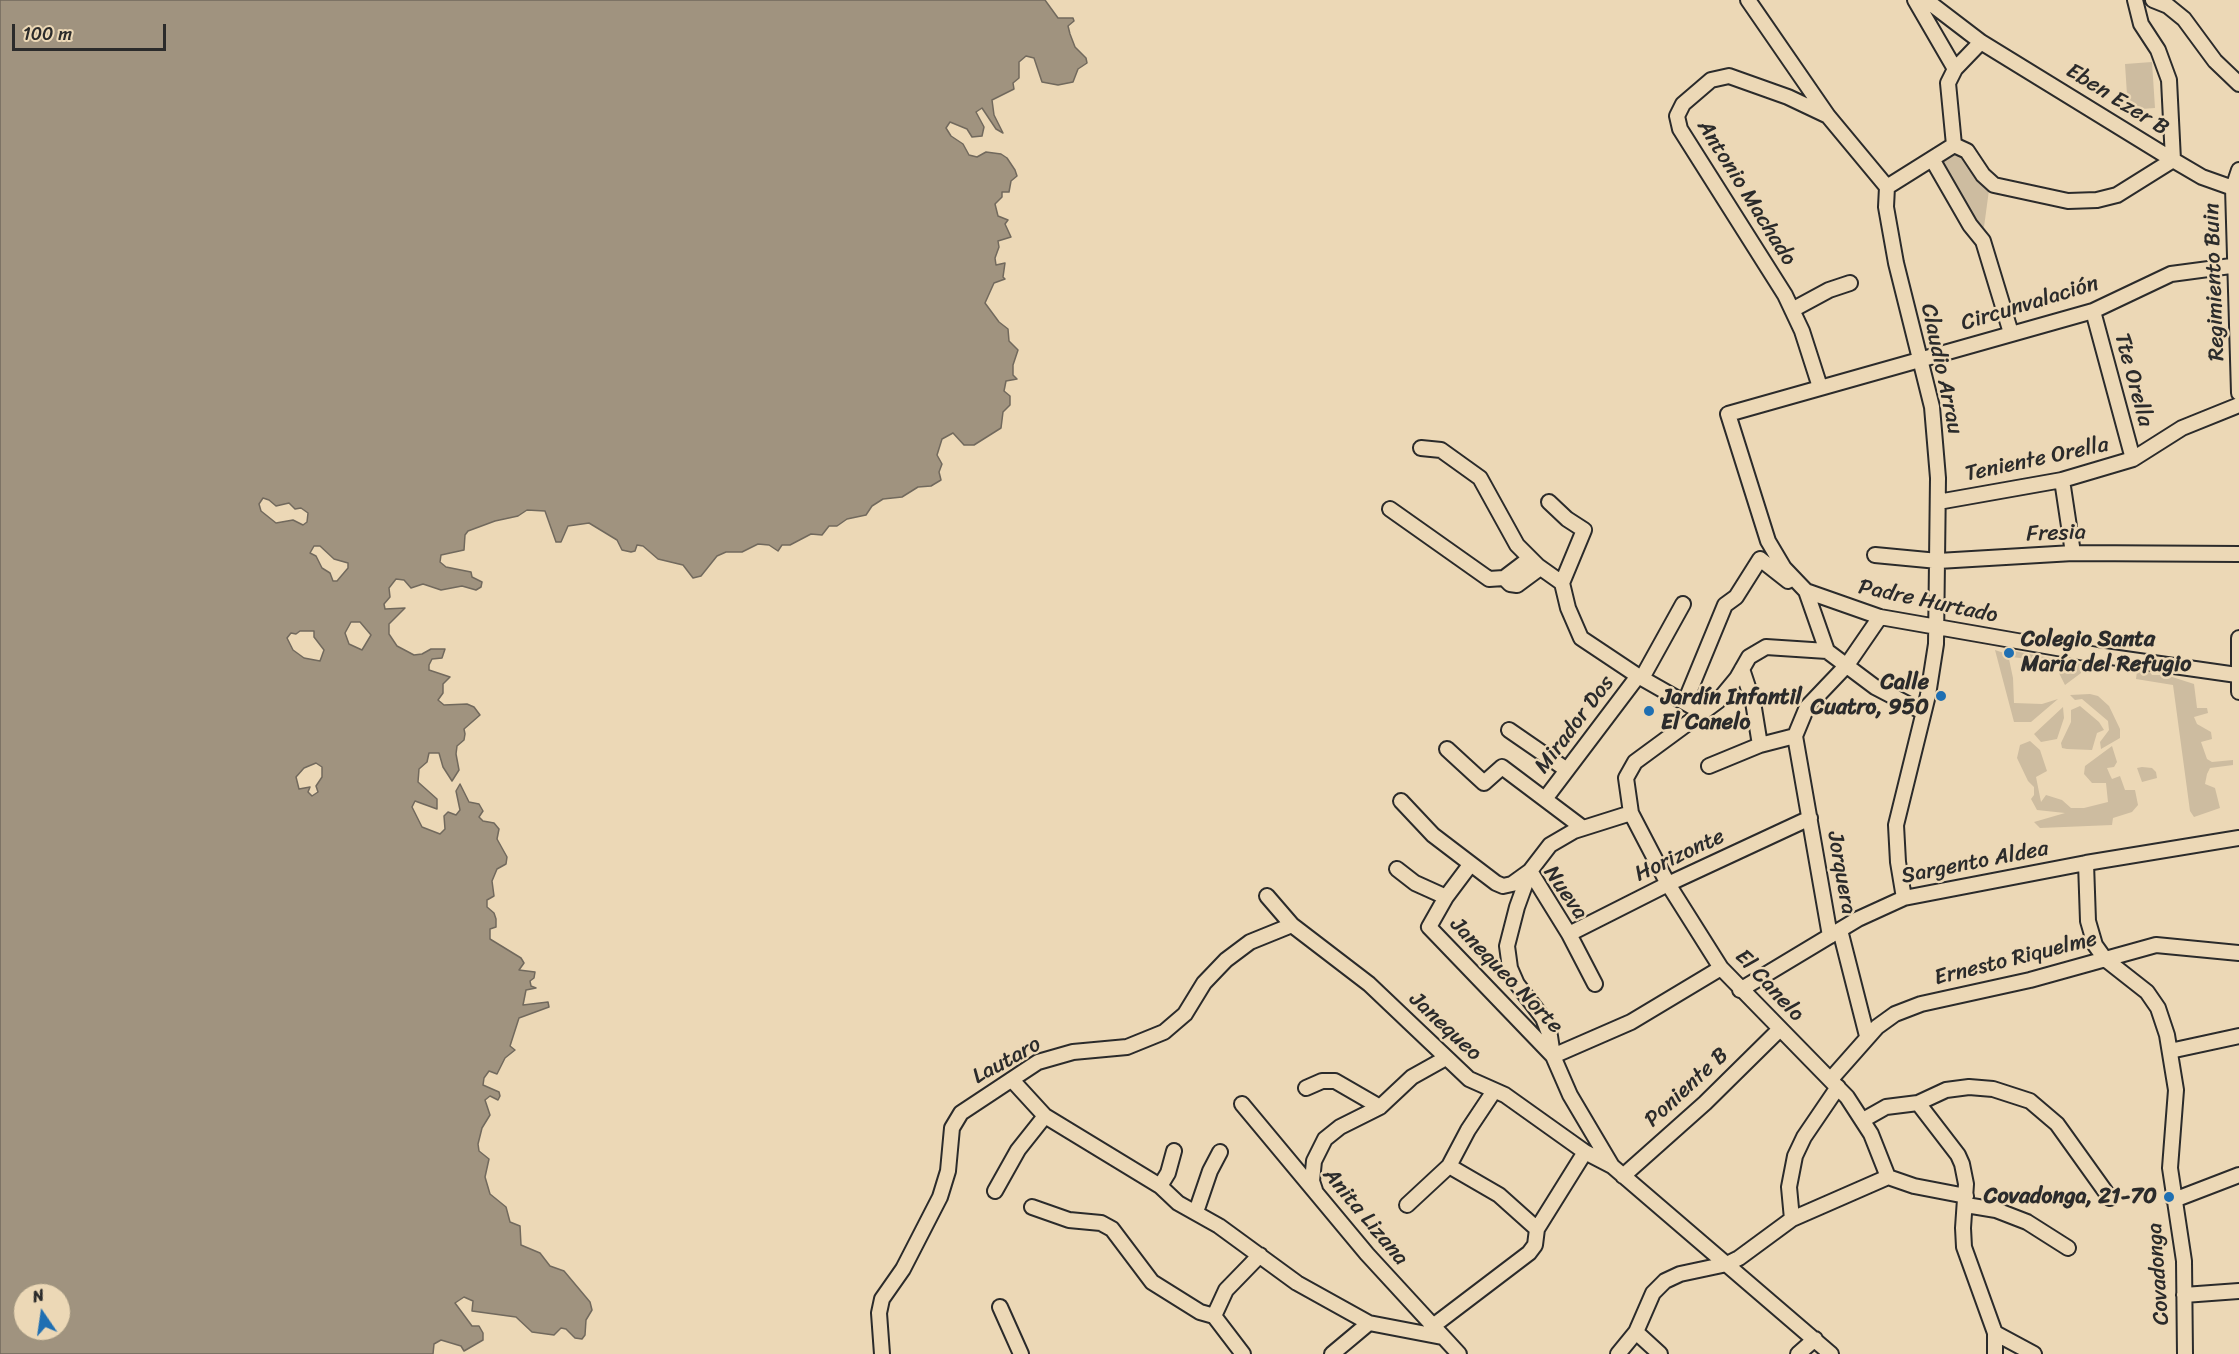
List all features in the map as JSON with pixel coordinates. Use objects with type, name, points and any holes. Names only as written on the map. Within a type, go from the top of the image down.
[{"type":"street","points":[[1748,0],[1828,116],[1887,188],[1954,145]]},
{"type":"street","points":[[1915,0],[1955,69]]},
{"type":"street","name":"Eben Ezer B","points":[[1926,0],[1981,42],[2202,177],[2233,188]]},
{"type":"street","points":[[1954,145],[1967,151],[1983,175],[1994,185],[2068,201],[2097,200],[2116,195],[2174,160],[2170,133],[2172,116],[2166,69],[2142,24],[2135,0]]},
{"type":"street","points":[[2153,0],[2168,6],[2184,19],[2215,61],[2239,84]]},
{"type":"street","points":[[1954,145],[1948,83],[1955,69],[1981,42]]},
{"type":"street","name":"Antonio Machado","points":[[1820,387],[1809,350],[1792,309],[1775,277],[1680,129],[1677,116],[1683,104],[1711,81],[1723,76],[1735,77],[1788,97],[1828,116]]},
{"type":"street","points":[[1932,159],[1970,225],[1983,241],[2011,333]]},
{"type":"street","name":"Regimiento Buin","points":[[2239,170],[2233,188],[2239,393]]},
{"type":"street","name":"Claudio Arrau","points":[[1887,188],[1886,207],[1896,263],[1921,358],[1935,432],[1938,502],[1934,661],[1896,825],[1898,862],[1904,897]]},
{"type":"street","name":"Circunvalación","points":[[1802,586],[1784,568],[1768,541],[1728,414],[2093,311],[2171,274],[2236,266]]},
{"type":"street","points":[[1792,309],[1850,283]]},
{"type":"street","name":"Tte Orella","points":[[2093,311],[2133,459]]},
{"type":"street","name":"Teniente Orella","points":[[1938,502],[2062,480],[2133,459],[2182,428],[2239,405]]},
{"type":"street","points":[[1421,448],[1441,450],[1480,478],[1512,538],[1535,563],[1562,583]]},
{"type":"street","points":[[2062,480],[2073,553]]},
{"type":"street","points":[[1550,502],[1584,530],[1562,583],[1568,608],[1581,638],[1640,677],[1703,713]]},
{"type":"street","points":[[1390,509],[1489,579],[1504,578],[1510,584],[1517,585],[1535,563]]},
{"type":"street","name":"Fresia","points":[[1875,555],[1938,561],[2073,553],[2239,554]]},
{"type":"street","name":"Padre Hurtado","points":[[1685,702],[1725,605],[1736,597],[1760,559],[1790,582],[1880,617],[2237,675]]},
{"type":"street","points":[[1802,586],[1827,651],[1890,697],[1923,712]]},
{"type":"street","name":"Mirador Dos","points":[[1545,799],[1640,677],[1683,604]]},
{"type":"street","points":[[1709,766],[1760,745],[1796,736],[1807,707],[1847,665],[1880,617]]},
{"type":"street","points":[[2239,638],[2237,675],[2239,692]]},
{"type":"street","name":"El Canelo","points":[[1827,651],[1766,647],[1754,652],[1725,694],[1703,713],[1631,765],[1626,778],[1632,813],[1668,884],[1721,968],[1779,1030],[1834,1083],[1863,1120],[1878,1148],[1888,1177]]},
{"type":"street","points":[[1742,669],[1753,702],[1760,745]]},
{"type":"street","points":[[1509,730],[1567,770]]},
{"type":"street","name":"Jorquera","points":[[1796,736],[1810,818],[1835,933],[1867,1036]]},
{"type":"street","points":[[1447,749],[1484,783],[1502,767],[1583,828]]},
{"type":"street","name":"Nueva","points":[[1401,801],[1433,835],[1470,865],[1503,886],[1512,884],[1530,871],[1569,934],[1595,984]]},
{"type":"street","points":[[1632,813],[1565,834],[1550,845],[1530,871],[1508,939],[1508,959],[1517,984],[1546,1026],[1553,1056],[1631,1022],[1721,968]]},
{"type":"street","name":"Horizonte","points":[[1569,934],[1668,884],[1810,818]]},
{"type":"street","name":"Sargento Aldea","points":[[1740,990],[1876,909],[1904,897],[2085,862],[2239,838]]},
{"type":"street","name":"Covadonga","points":[[2085,862],[2088,921],[2095,945],[2105,959],[2152,1000],[2165,1026],[2176,1090],[2170,1168],[2182,1240],[2185,1354]]},
{"type":"street","name":"Janequeo Norte","points":[[1470,865],[1446,897],[1429,927],[1553,1056],[1570,1095],[1612,1166],[1623,1176]]},
{"type":"street","name":"Janequeo Norte","points":[[1397,869],[1416,883],[1446,897]]},
{"type":"street","name":"Janequeo","points":[[1267,896],[1292,925],[1362,977],[1469,1079],[1505,1095],[1585,1152],[1612,1166]]},
{"type":"street","name":"Lautaro","points":[[882,1354],[879,1313],[882,1299],[903,1269],[940,1197],[948,1171],[953,1123],[960,1113],[1047,1060],[1073,1052],[1127,1047],[1164,1032],[1185,1014],[1204,983],[1226,960],[1250,942],[1292,925]]},
{"type":"street","name":"Ernesto Riquelme","points":[[1792,1219],[1789,1187],[1795,1156],[1804,1137],[1834,1083],[1867,1036],[1895,1014],[1921,1004],[2030,980],[2145,947],[2166,945],[2239,953]]},
{"type":"street","name":"Poniente B","points":[[1623,1176],[1705,1103],[1779,1030]]},
{"type":"street","points":[[2170,1051],[2239,1036]]},
{"type":"street","points":[[1314,1190],[1313,1172],[1320,1145],[1340,1127],[1380,1107],[1412,1077],[1446,1058]]},
{"type":"street","points":[[1012,1080],[1046,1116],[1160,1186],[1178,1203],[1196,1212],[1260,1255],[1297,1283],[1369,1323],[1442,1337]]},
{"type":"street","points":[[1306,1088],[1322,1081],[1335,1081],[1380,1107]]},
{"type":"street","points":[[1863,1120],[1886,1107],[1918,1103],[1946,1090],[1968,1087],[1992,1089],[2030,1101],[2057,1124],[2110,1198]]},
{"type":"street","points":[[1407,1205],[1449,1166],[1468,1130],[1494,1091]]},
{"type":"street","points":[[1918,1103],[1958,1155],[1965,1174],[1966,1200],[1962,1228],[1964,1247],[1995,1333],[1995,1354]]},
{"type":"street","name":"Anita Lizana","points":[[1242,1104],[1314,1190],[1459,1354]]},
{"type":"street","points":[[995,1191],[1018,1150],[1046,1116]]},
{"type":"street","points":[[1160,1186],[1168,1173],[1173,1151]]},
{"type":"street","points":[[1196,1212],[1210,1171],[1220,1152]]},
{"type":"street","points":[[1433,1326],[1528,1253],[1534,1245],[1537,1229],[1585,1152]]},
{"type":"street","points":[[1449,1166],[1499,1195],[1537,1229]]},
{"type":"street","points":[[2174,1200],[2239,1175]]},
{"type":"street","points":[[1623,1176],[1831,1354]]},
{"type":"street","points":[[1618,1354],[1636,1332],[1648,1300],[1665,1281],[1680,1274],[1727,1264],[1739,1258],[1792,1219],[1888,1177],[1966,1200],[2027,1222],[2068,1248]]},
{"type":"street","points":[[1032,1207],[1069,1220],[1106,1225],[1117,1234],[1152,1282],[1200,1312],[1214,1316],[1242,1354]]},
{"type":"street","points":[[1214,1316],[1226,1290],[1260,1255]]},
{"type":"street","points":[[2184,1295],[2239,1291]]},
{"type":"street","points":[[1000,1307],[1021,1354]]},
{"type":"street","points":[[1332,1354],[1369,1323]]},
{"type":"street","points":[[1636,1332],[1660,1354]]},
{"type":"street","points":[[1995,1333],[2034,1354]]},
{"type":"street","points":[[1798,1354],[1815,1339]]},
{"type":"shaded area","points":[[0,0],[1045,0],[1058,18],[1073,18],[1074,21],[1068,26],[1070,34],[1075,47],[1086,58],[1087,63],[1078,69],[1073,82],[1058,85],[1042,82],[1034,58],[1026,56],[1019,62],[1019,78],[1013,83],[1014,89],[992,100],[994,115],[1003,133],[996,129],[982,108],[976,112],[984,127],[982,136],[972,137],[967,129],[950,122],[946,128],[951,136],[963,144],[969,155],[977,157],[986,152],[1001,154],[1007,158],[1017,176],[1011,181],[1009,192],[1002,192],[1002,197],[995,204],[998,216],[1008,220],[1005,224],[1011,237],[998,241],[996,265],[1005,263],[1003,277],[1005,279],[994,283],[985,303],[999,322],[1008,329],[1009,341],[1018,350],[1013,365],[1013,375],[1017,379],[1006,381],[1004,391],[1010,396],[1010,405],[1003,412],[1001,428],[974,445],[964,445],[953,433],[942,439],[937,455],[942,464],[939,472],[941,480],[931,486],[918,487],[902,497],[883,499],[872,506],[866,515],[847,519],[837,526],[829,526],[822,535],[811,534],[790,545],[782,545],[778,551],[769,545],[758,544],[742,552],[726,552],[717,556],[701,576],[693,578],[683,565],[658,559],[643,546],[637,545],[635,551],[631,552],[622,550],[617,540],[589,523],[568,526],[561,542],[556,542],[545,511],[527,510],[518,516],[495,521],[468,531],[465,535],[464,550],[441,555],[440,562],[446,567],[471,572],[472,577],[482,582],[481,587],[476,590],[462,586],[441,590],[423,584],[411,588],[404,580],[396,579],[389,588],[390,597],[384,604],[385,609],[405,608],[389,624],[389,634],[397,646],[414,655],[431,649],[445,649],[442,658],[432,659],[429,665],[429,670],[450,677],[443,684],[443,693],[438,700],[444,705],[467,704],[474,707],[480,715],[464,729],[464,740],[457,746],[456,754],[459,770],[452,781],[443,767],[439,753],[429,753],[427,762],[419,769],[418,782],[437,799],[437,809],[415,801],[412,807],[422,827],[440,834],[445,829],[444,816],[448,812],[456,815],[460,810],[456,791],[460,784],[469,802],[479,804],[483,811],[479,817],[483,821],[494,823],[499,829],[497,839],[507,857],[506,864],[497,869],[492,881],[494,896],[487,900],[487,907],[494,913],[496,919],[496,927],[490,929],[490,939],[521,958],[524,963],[519,970],[535,972],[534,978],[530,981],[531,986],[536,988],[526,990],[523,1005],[548,1002],[549,1007],[519,1018],[510,1046],[515,1050],[505,1058],[497,1074],[489,1071],[484,1078],[483,1085],[499,1092],[500,1096],[498,1100],[490,1096],[485,1100],[490,1115],[482,1128],[478,1144],[479,1151],[489,1159],[485,1177],[490,1194],[506,1207],[510,1222],[520,1226],[521,1245],[540,1253],[550,1266],[564,1271],[590,1302],[592,1310],[586,1320],[585,1335],[582,1339],[575,1338],[566,1329],[561,1328],[554,1335],[532,1332],[516,1317],[472,1311],[473,1301],[464,1297],[455,1303],[472,1326],[479,1326],[483,1333],[483,1340],[464,1351],[461,1346],[441,1340],[434,1344],[433,1354],[0,1354]],"holes":[[[263,498],[276,506],[289,503],[295,509],[301,508],[308,513],[307,522],[303,525],[293,520],[276,523],[261,511],[259,504]],[[314,546],[320,546],[334,559],[348,563],[348,568],[337,581],[333,581],[330,573],[322,568],[316,556],[310,553]],[[351,622],[360,622],[371,635],[362,650],[349,644],[345,633]],[[300,631],[314,631],[314,637],[324,650],[320,661],[304,658],[293,650],[287,638],[291,633],[296,634]],[[316,763],[322,767],[322,777],[316,786],[318,792],[312,796],[308,792],[310,787],[299,789],[296,777],[304,768]]]},
{"type":"shaded area","points":[[2152,62],[2155,108],[2128,110],[2125,64]]},
{"type":"shaded area","points":[[1957,151],[1963,153],[1981,183],[1989,190],[1984,227],[1978,229],[1937,164]]},
{"type":"shaded area","points":[[1995,650],[2004,653],[2009,659],[2013,678],[2014,703],[2042,704],[2058,699],[2031,722],[2014,722]]},
{"type":"shaded area","points":[[2014,651],[2055,659],[2044,667],[2027,659],[2012,657]]},
{"type":"shaded area","points":[[2072,659],[2080,664],[2081,673],[2065,685],[2059,673],[2067,672]]},
{"type":"shaded area","points":[[2147,668],[2152,675],[2166,675],[2194,684],[2197,708],[2207,708],[2208,713],[2194,717],[2197,724],[2211,732],[2212,739],[2201,742],[2207,759],[2212,762],[2233,760],[2233,765],[2210,768],[2207,774],[2205,784],[2215,788],[2220,808],[2194,817],[2190,811],[2173,685],[2136,679],[2137,671]]},
{"type":"shaded area","points":[[2070,695],[2098,696],[2109,706],[2120,729],[2120,738],[2101,749],[2100,742],[2109,730],[2108,721],[2082,699],[2075,700]]},
{"type":"shaded area","points":[[2080,706],[2099,722],[2104,730],[2097,733],[2092,750],[2062,748],[2061,743],[2071,722],[2071,710]]},
{"type":"shaded area","points":[[2063,707],[2064,718],[2057,739],[2041,742],[2034,734]]},
{"type":"shaded area","points":[[2030,741],[2040,750],[2047,771],[2036,777],[2041,802],[2046,795],[2062,800],[2071,808],[2084,808],[2108,802],[2106,783],[2092,783],[2084,774],[2085,766],[2112,746],[2117,762],[2114,767],[2107,768],[2110,775],[2112,779],[2120,776],[2125,790],[2135,790],[2138,805],[2132,812],[2113,818],[2112,825],[2040,828],[2034,822],[2065,813],[2037,810],[2031,799],[2034,795],[2034,787],[2028,781],[2017,758],[2020,745]]},
{"type":"shaded area","points":[[2137,768],[2152,768],[2157,778],[2142,782]]},
{"type":"place","name":"Colegio Santa María del Refugio","points":[[2009,653]]},
{"type":"place","name":"Calle Cuatro, 950","points":[[1941,696]]},
{"type":"place","name":"Jardín Infantil El Canelo","points":[[1649,711]]},
{"type":"place","name":"Covadonga, 21-70","points":[[2169,1197]]}]
